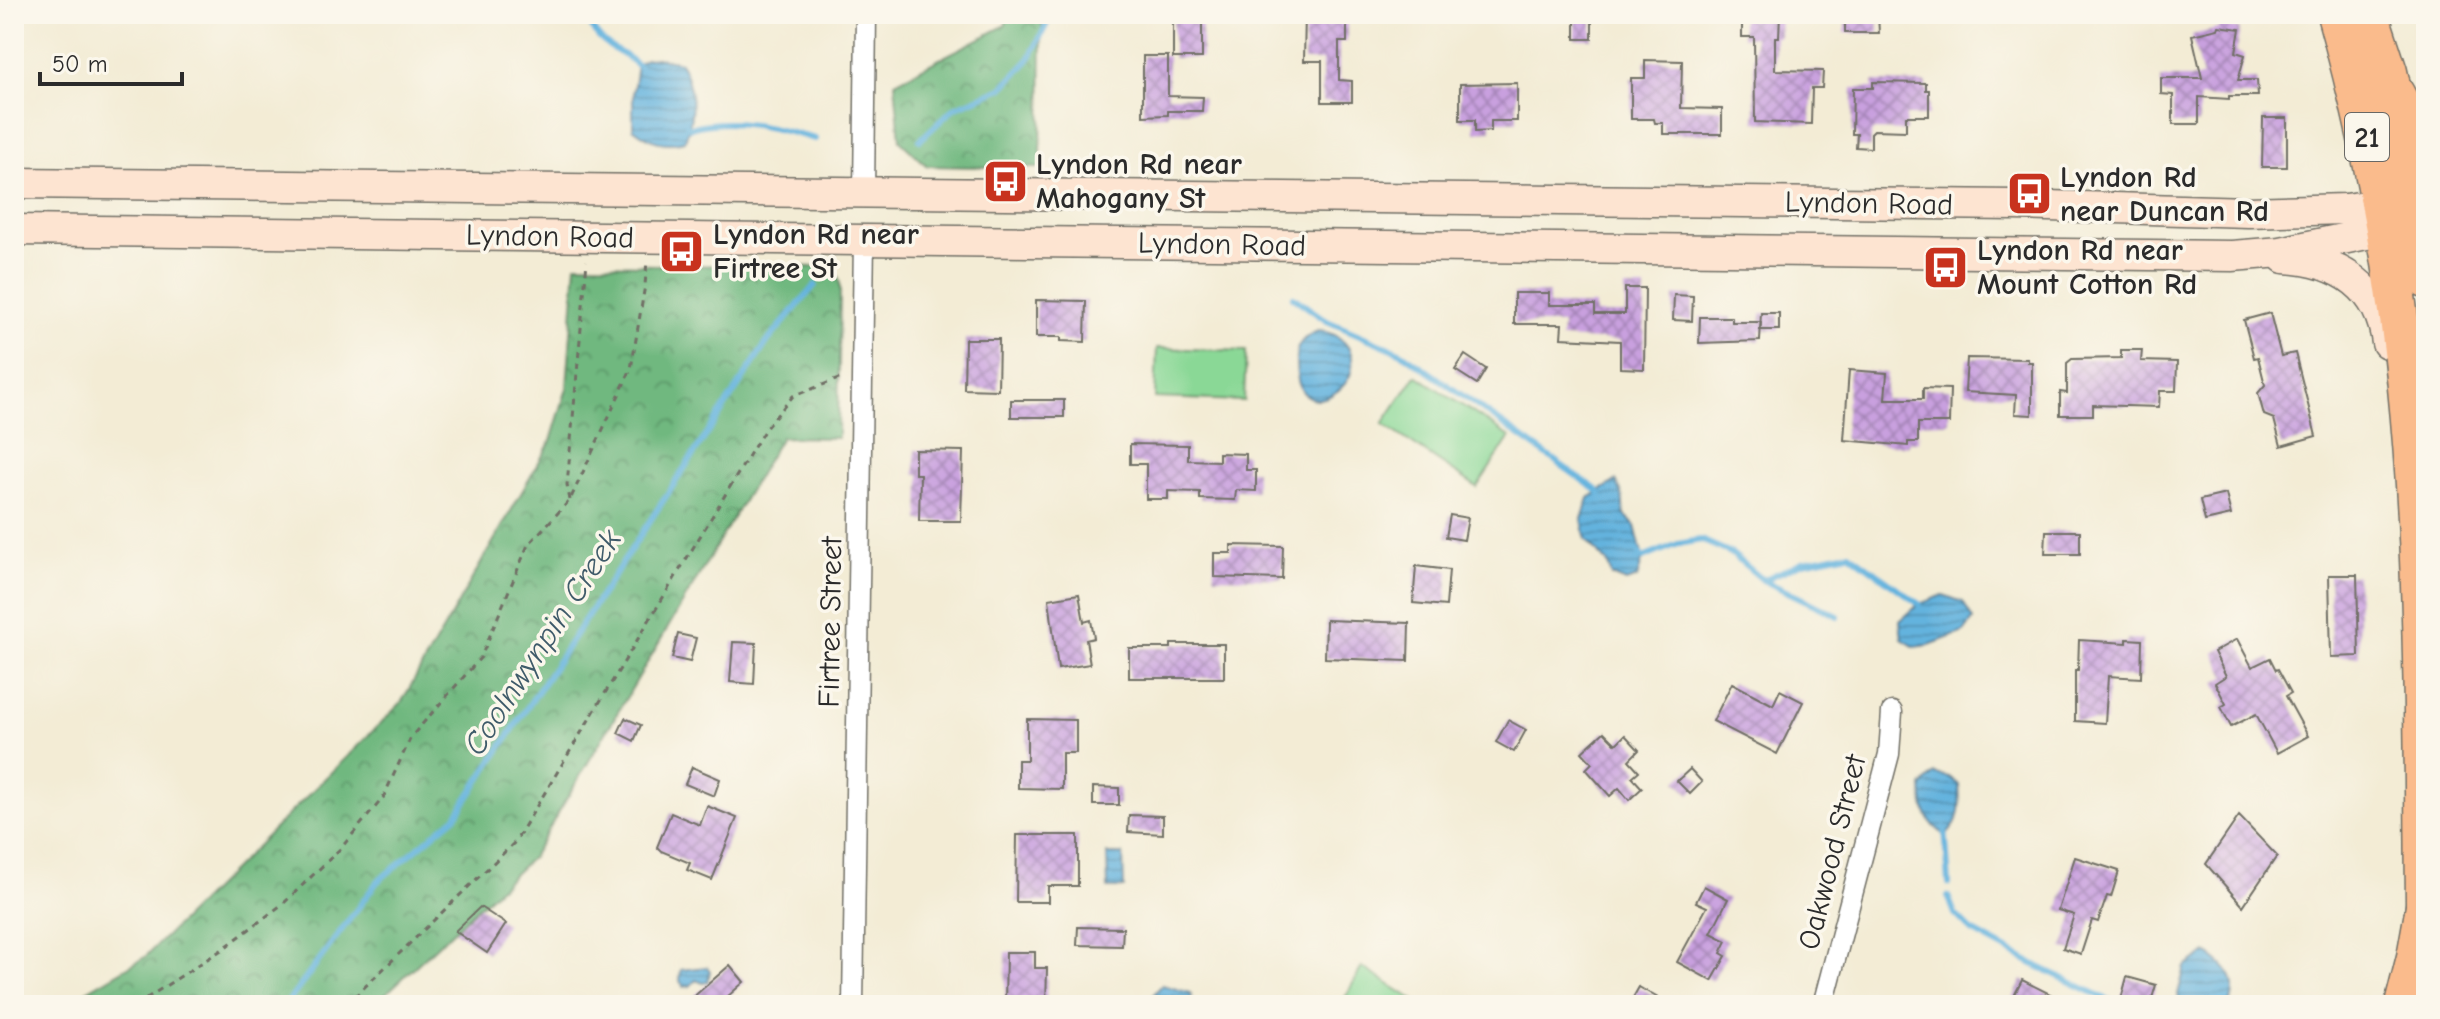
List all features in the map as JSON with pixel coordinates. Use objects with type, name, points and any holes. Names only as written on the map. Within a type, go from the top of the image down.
[{"type":"highway","name":"21","points":[[2336,14],[2368,141],[2408,210],[2403,360],[2411,437],[2418,575],[2426,903],[2421,960],[2404,1005]]},
{"type":"highway","name":"21","points":[[2369,14],[2388,72],[2408,210],[2426,279]]},
{"type":"main road","points":[[2388,72],[2409,114],[2426,137]]},
{"type":"main road","name":"Lyndon Road","points":[[14,183],[2015,205],[2248,212],[2408,210]]},
{"type":"main road","points":[[864,194],[864,240]]},
{"type":"main road","points":[[2015,205],[2015,253]]},
{"type":"main road","name":"Lyndon Road","points":[[14,230],[2232,256],[2281,252],[2408,210]]},
{"type":"main road","points":[[2232,256],[2316,263],[2349,277],[2363,287],[2378,306],[2386,332],[2418,575]]},
{"type":"street","points":[[864,194],[866,14]]},
{"type":"street","name":"Firtree Street","points":[[853,1005],[864,240]]},
{"type":"street","name":"Oakwood Street","points":[[1823,1005],[1889,754],[1892,712]]},
{"type":"path","points":[[570,500],[567,485],[589,237]]},
{"type":"path","points":[[136,1005],[145,1003],[284,903],[341,848],[383,798],[411,737],[481,657],[528,545],[570,500],[631,369],[645,285],[648,237]]},
{"type":"path","points":[[346,1005],[515,842],[765,429],[793,396],[824,382],[863,372]]},
{"type":"green space","points":[[1006,14],[1042,14],[1041,168],[927,166],[900,141],[895,82],[1006,25]]},
{"type":"green space","points":[[576,264],[823,267],[833,271],[840,284],[838,438],[781,437],[532,857],[374,1005],[63,1005],[145,957],[401,703],[551,441],[567,388]]},
{"type":"green space","points":[[1157,348],[1246,351],[1244,401],[1155,398]]},
{"type":"green space","points":[[1416,375],[1510,437],[1477,487],[1383,424]]},
{"type":"green space","points":[[1362,967],[1422,1005],[1341,1005]]},
{"type":"water","points":[[658,58],[680,62],[688,82],[692,110],[685,141],[658,142],[633,128],[637,64]]},
{"type":"water","points":[[1318,331],[1340,338],[1349,349],[1352,364],[1348,378],[1338,391],[1316,399],[1303,392],[1296,360],[1300,343]]},
{"type":"water","points":[[1616,481],[1622,494],[1624,514],[1635,526],[1643,558],[1637,578],[1626,582],[1612,576],[1607,562],[1586,540],[1582,519],[1589,498]]},
{"type":"water","points":[[1943,595],[1963,602],[1973,620],[1964,632],[1915,647],[1902,639],[1900,621],[1919,604]]},
{"type":"water","points":[[1935,774],[1949,777],[1959,785],[1957,818],[1946,835],[1934,826],[1923,801],[1922,786]]},
{"type":"water","points":[[1107,854],[1123,854],[1124,888],[1108,888]]},
{"type":"water","points":[[2207,953],[2230,974],[2233,988],[2230,1005],[2180,1005],[2178,994],[2185,967]]},
{"type":"water","points":[[707,967],[710,971],[708,982],[696,980],[684,987],[680,981],[681,970]]},
{"type":"water","points":[[1162,985],[1191,993],[1192,1005],[1151,1005],[1154,994]]},
{"type":"building","points":[[1185,14],[1202,14],[1202,58],[1173,58],[1173,19],[1186,19]]},
{"type":"building","points":[[1305,14],[1347,14],[1347,42],[1339,42],[1339,80],[1352,81],[1352,102],[1322,102],[1322,61],[1304,61]]},
{"type":"building","points":[[1575,14],[1592,14],[1592,39],[1575,39]]},
{"type":"building","points":[[1742,14],[1780,14],[1779,37],[1775,37],[1775,70],[1823,71],[1822,88],[1812,88],[1811,124],[1755,122],[1754,37],[1742,37]]},
{"type":"building","points":[[1845,14],[1878,14],[1879,33],[1845,33]]},
{"type":"building","points":[[2219,26],[2240,29],[2236,52],[2245,55],[2238,80],[2257,80],[2258,96],[2229,96],[2229,99],[2199,97],[2199,124],[2173,124],[2173,95],[2161,94],[2161,78],[2202,78],[2192,35],[2218,29]]},
{"type":"building","points":[[1143,56],[1168,56],[1168,96],[1203,97],[1202,111],[1168,111],[1168,115],[1143,116]]},
{"type":"building","points":[[1645,60],[1682,61],[1681,108],[1722,109],[1722,134],[1663,134],[1663,123],[1655,123],[1654,119],[1631,119],[1631,78],[1645,78]]},
{"type":"building","points":[[1873,82],[1926,83],[1929,116],[1906,116],[1906,131],[1874,130],[1871,133],[1871,148],[1856,147],[1857,134],[1852,134],[1853,88],[1873,88]]},
{"type":"building","points":[[1517,83],[1517,121],[1491,121],[1491,131],[1475,132],[1475,120],[1460,120],[1460,84]]},
{"type":"building","points":[[2263,118],[2287,118],[2287,167],[2262,167]]},
{"type":"building","points":[[1625,288],[1645,288],[1644,369],[1620,368],[1620,341],[1561,338],[1562,324],[1514,324],[1514,293],[1549,293],[1549,305],[1595,305],[1595,314],[1625,314]]},
{"type":"building","points":[[1674,295],[1693,296],[1692,321],[1673,320]]},
{"type":"building","points":[[1036,300],[1086,301],[1085,342],[1061,341],[1061,337],[1036,337]]},
{"type":"building","points":[[1761,313],[1779,313],[1779,330],[1760,330]]},
{"type":"building","points":[[2270,313],[2281,356],[2295,353],[2316,436],[2281,446],[2274,419],[2264,415],[2258,393],[2265,385],[2244,320]]},
{"type":"building","points":[[1700,317],[1732,317],[1732,322],[1761,322],[1760,341],[1699,343]]},
{"type":"building","points":[[965,339],[999,339],[998,390],[964,389]]},
{"type":"building","points":[[2121,350],[2142,350],[2141,361],[2177,362],[2176,391],[2160,391],[2159,407],[2093,405],[2093,415],[2060,415],[2060,392],[2067,393],[2067,363],[2072,359],[2121,358]]},
{"type":"building","points":[[1465,355],[1486,369],[1477,384],[1455,370]]},
{"type":"building","points":[[1967,358],[2028,359],[2032,362],[2032,415],[2015,414],[2016,395],[1965,392]]},
{"type":"building","points":[[1849,370],[1887,373],[1885,399],[1923,399],[1923,388],[1950,389],[1949,423],[1918,423],[1918,442],[1908,442],[1908,446],[1844,440]]},
{"type":"building","points":[[1011,400],[1064,400],[1064,417],[1011,417]]},
{"type":"building","points":[[1130,444],[1188,445],[1188,460],[1219,461],[1219,453],[1246,454],[1246,470],[1256,470],[1256,491],[1236,490],[1235,500],[1200,499],[1200,492],[1168,491],[1168,499],[1146,499],[1146,464],[1130,464]]},
{"type":"building","points":[[915,450],[963,451],[961,521],[919,521],[920,474],[915,474]]},
{"type":"building","points":[[2226,494],[2231,515],[2205,521],[2200,500]]},
{"type":"building","points":[[1450,515],[1468,518],[1464,540],[1446,537]]},
{"type":"building","points":[[2046,531],[2080,531],[2080,554],[2045,554]]},
{"type":"building","points":[[1231,545],[1283,546],[1282,579],[1214,577],[1214,553],[1231,553]]},
{"type":"building","points":[[1416,566],[1449,570],[1446,606],[1413,603]]},
{"type":"building","points":[[2329,575],[2357,575],[2359,656],[2331,657]]},
{"type":"building","points":[[1079,594],[1084,622],[1091,620],[1094,638],[1086,640],[1090,664],[1058,669],[1049,599]]},
{"type":"building","points":[[1326,620],[1409,623],[1408,661],[1325,658]]},
{"type":"building","points":[[678,634],[696,638],[690,662],[672,658]]},
{"type":"building","points":[[2127,639],[2142,640],[2141,678],[2108,676],[2105,723],[2075,721],[2075,670],[2078,670],[2079,640],[2127,643]]},
{"type":"building","points":[[2237,639],[2252,667],[2270,658],[2291,693],[2286,696],[2308,736],[2277,753],[2256,714],[2231,727],[2221,707],[2226,704],[2215,683],[2226,676],[2214,652]]},
{"type":"building","points":[[733,642],[756,643],[754,684],[730,682]]},
{"type":"building","points":[[1171,644],[1224,644],[1224,678],[1129,678],[1129,648],[1171,648]]},
{"type":"building","points":[[1732,683],[1773,705],[1780,690],[1803,702],[1777,754],[1713,721]]},
{"type":"building","points":[[625,718],[641,725],[634,741],[618,733]]},
{"type":"building","points":[[1027,719],[1076,720],[1076,753],[1062,753],[1062,789],[1018,788],[1018,760],[1027,760]]},
{"type":"building","points":[[1508,720],[1526,730],[1514,752],[1496,742]]},
{"type":"building","points":[[1604,732],[1616,744],[1625,735],[1639,750],[1629,760],[1639,771],[1632,777],[1642,788],[1629,800],[1619,788],[1610,796],[1586,769],[1592,763],[1582,752]]},
{"type":"building","points":[[692,767],[720,779],[714,796],[685,784]]},
{"type":"building","points":[[1690,769],[1702,782],[1690,794],[1677,781]]},
{"type":"building","points":[[1093,787],[1119,788],[1119,805],[1093,805]]},
{"type":"building","points":[[707,806],[737,818],[712,880],[687,870],[690,863],[657,847],[671,813],[700,825]]},
{"type":"building","points":[[1129,815],[1163,816],[1163,834],[1128,832]]},
{"type":"building","points":[[2239,816],[2277,856],[2243,906],[2206,864]]},
{"type":"building","points":[[1017,835],[1078,835],[1078,886],[1048,886],[1048,902],[1016,902]]},
{"type":"building","points":[[2075,857],[2119,871],[2111,897],[2107,896],[2098,922],[2092,920],[2081,954],[2063,948],[2074,915],[2058,910]]},
{"type":"building","points":[[1704,886],[1728,899],[1711,933],[1727,941],[1721,953],[1726,956],[1712,981],[1677,962],[1707,907],[1696,902]]},
{"type":"building","points":[[480,907],[506,924],[487,953],[455,931]]},
{"type":"building","points":[[1078,927],[1123,928],[1122,946],[1077,945]]},
{"type":"building","points":[[1006,952],[1035,952],[1035,968],[1047,968],[1046,1005],[1005,1005]]},
{"type":"building","points":[[730,965],[744,982],[718,1005],[684,1005]]},
{"type":"building","points":[[2127,977],[2156,985],[2150,1005],[2121,999]]},
{"type":"building","points":[[2022,980],[2072,1005],[2022,1005],[2012,1000]]},
{"type":"building","points":[[1639,987],[1670,1005],[1629,1005]]},
{"type":"waterway","points":[[588,14],[596,34],[642,70]]},
{"type":"waterway","name":"Coolnwynpin Creek","points":[[920,140],[954,108],[1002,88],[1028,61],[1052,14]]},
{"type":"waterway","points":[[687,125],[690,128],[737,123],[815,139]]},
{"type":"waterway","name":"Coolnwynpin Creek","points":[[286,1005],[377,882],[456,816],[768,341],[815,285]]},
{"type":"waterway","points":[[1293,297],[1327,321],[1402,353],[1598,491],[1600,496]]},
{"type":"waterway","points":[[1639,553],[1643,558],[1678,544],[1701,540],[1731,553],[1763,580],[1838,616]]},
{"type":"waterway","points":[[1763,580],[1803,562],[1849,553],[1919,604]]},
{"type":"waterway","points":[[1945,828],[1949,884]]},
{"type":"waterway","points":[[1948,896],[1955,914],[1972,931],[2119,1005]]},
{"type":"place","name":"Lyndon Rd near Mahogany St","points":[[1005,181]]},
{"type":"place","name":"Lyndon Rd near Duncan Rd","points":[[2029,194]]},
{"type":"place","name":"Lyndon Rd near Firtree St","points":[[682,251]]},
{"type":"place","name":"Lyndon Rd near Mount Cotton Rd","points":[[1946,267]]}]
